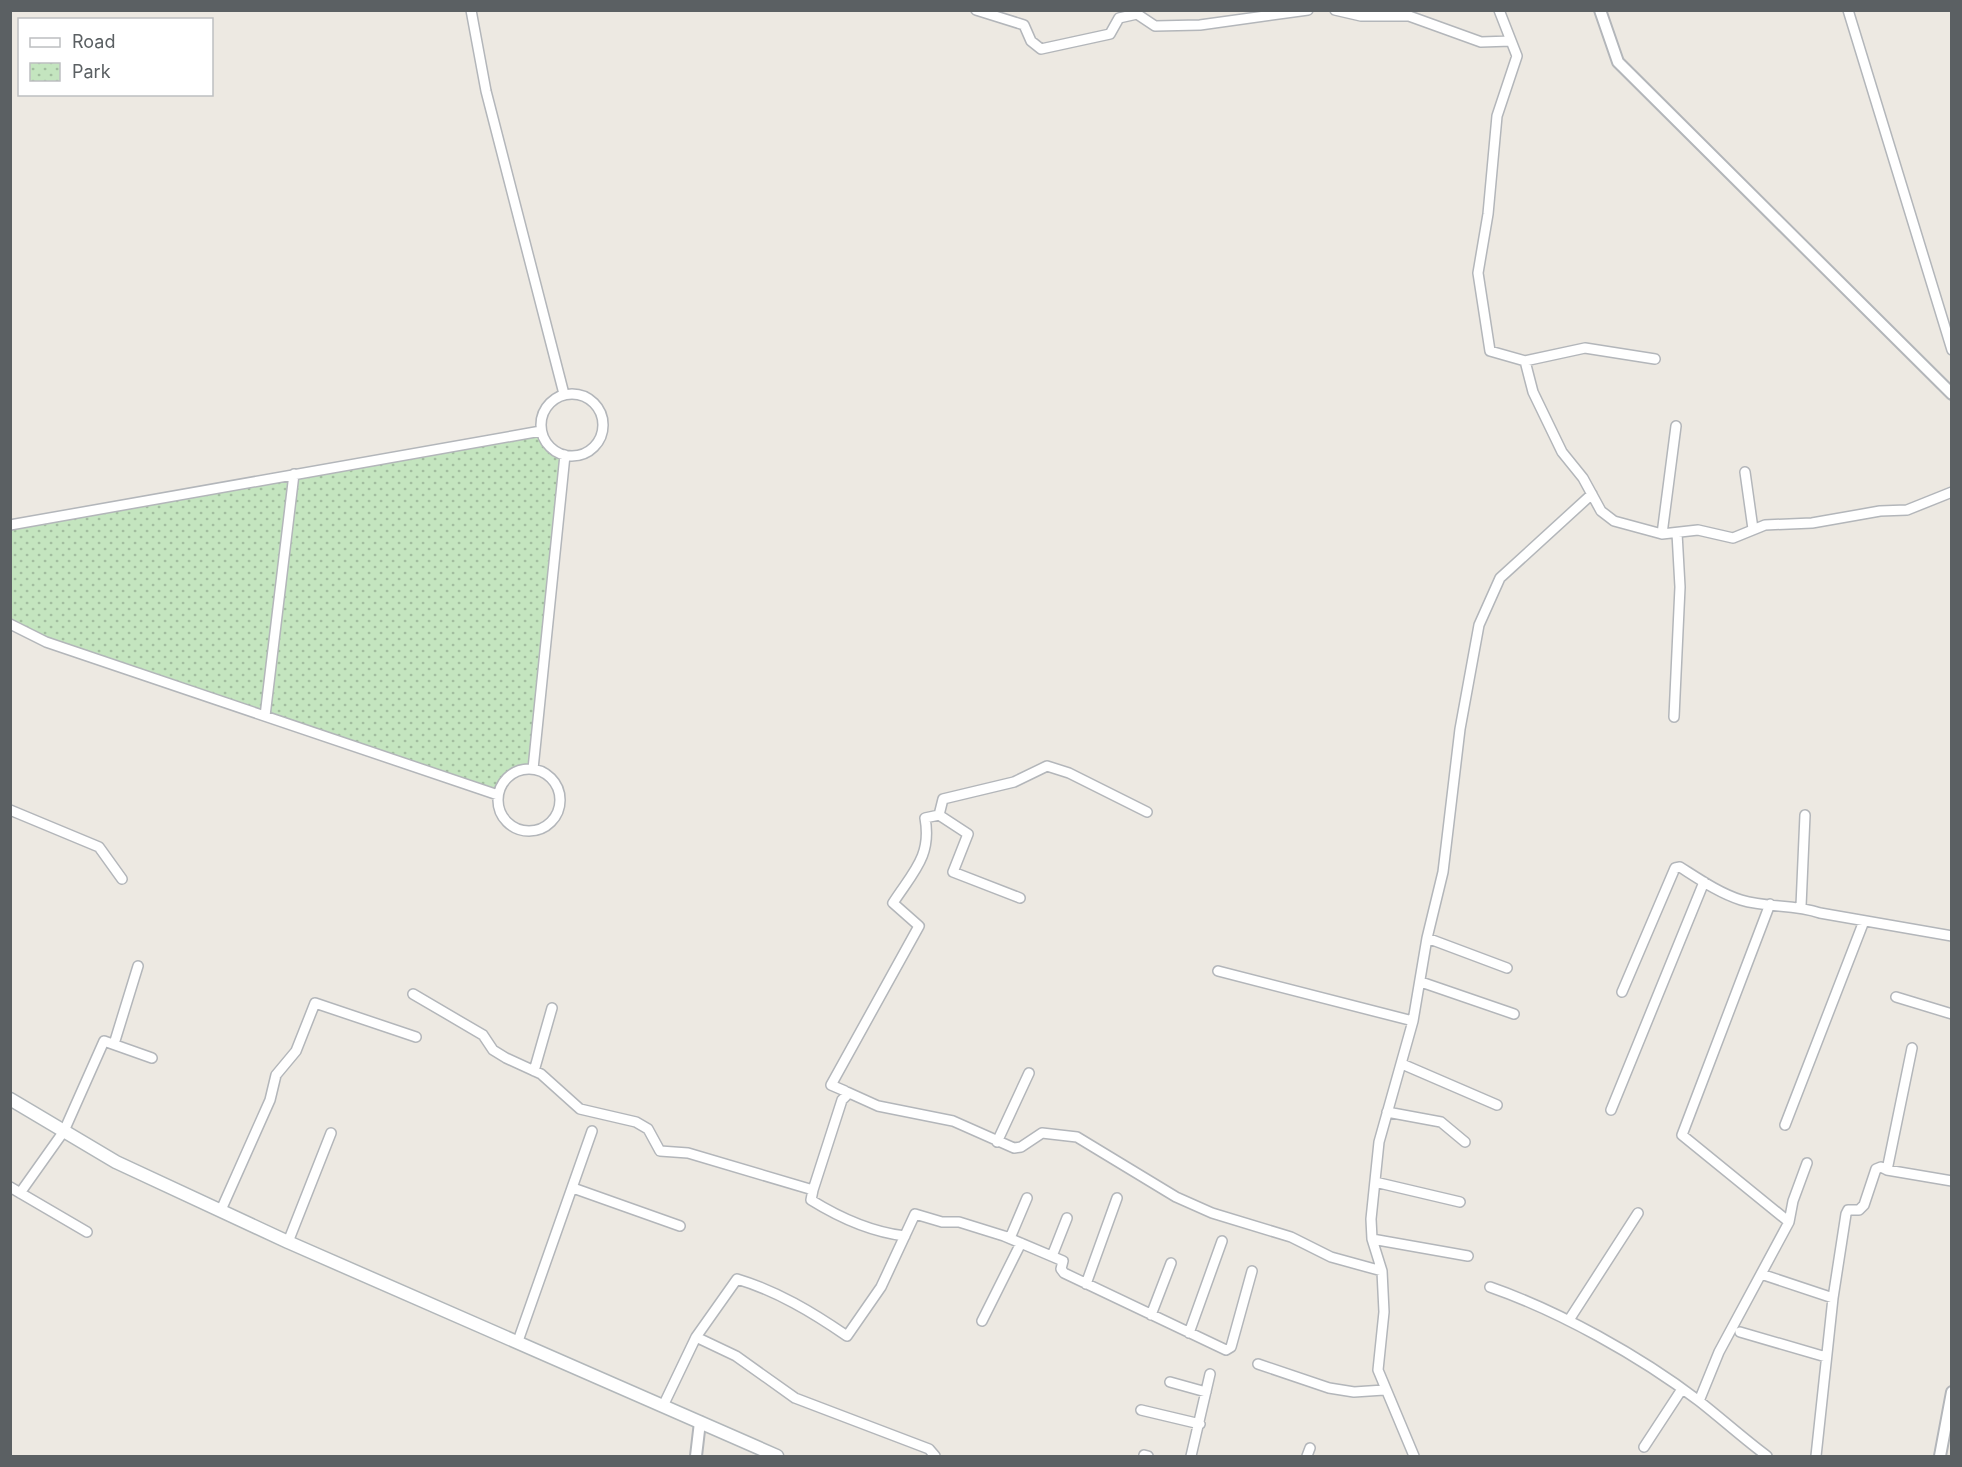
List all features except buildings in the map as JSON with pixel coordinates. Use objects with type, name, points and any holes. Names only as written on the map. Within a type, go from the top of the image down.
[{"type":"main road","points":[[10,1100],[116,1162],[288,1242],[777,1456]]},
{"type":"street","points":[[471,10],[486,91],[564,394]]},
{"type":"street","points":[[976,10],[1024,25],[1031,40],[1041,49],[1110,34],[1119,18],[1137,14],[1155,26],[1200,25],[1308,10]]},
{"type":"street","points":[[1335,10],[1361,16],[1408,16],[1481,42],[1511,41]]},
{"type":"street","points":[[1499,10],[1517,56],[1497,116],[1488,214],[1478,273],[1490,351],[1526,361],[1585,348],[1654,359]]},
{"type":"street","points":[[1600,10],[1618,62],[1952,394]]},
{"type":"street","points":[[1848,10],[1952,350]]},
{"type":"street","points":[[1526,361],[1533,392],[1562,452],[1592,494],[1601,511],[1614,521],[1662,534],[1698,530],[1733,538],[1765,525],[1812,523],[1880,511],[1907,510],[1952,492]]},
{"type":"street","points":[[576,393],[588,398],[597,406],[603,424],[598,442],[589,451],[577,456],[554,451],[546,442],[541,431],[541,420],[545,409],[553,400],[564,394],[576,393]]},
{"type":"street","points":[[1662,534],[1676,426]]},
{"type":"street","points":[[10,525],[541,431]]},
{"type":"street","points":[[533,769],[565,455]]},
{"type":"street","points":[[1746,472],[1752,529]]},
{"type":"street","points":[[265,716],[294,474]]},
{"type":"street","points":[[1414,1456],[1384,1390],[1378,1370],[1384,1312],[1382,1271],[1372,1239],[1371,1220],[1379,1142],[1413,1021],[1427,938],[1443,872],[1460,729],[1479,625],[1500,578],[1592,494]]},
{"type":"street","points":[[1674,717],[1680,587],[1677,533]]},
{"type":"street","points":[[10,624],[46,642],[498,795]]},
{"type":"street","points":[[939,815],[942,799],[1014,782],[1047,766],[1069,773],[1147,812]]},
{"type":"street","points":[[533,769],[545,773],[554,781],[559,792],[560,805],[556,816],[548,825],[536,831],[524,831],[513,827],[503,819],[498,808],[498,795],[502,784],[510,775],[521,770],[533,769]]},
{"type":"street","points":[[10,810],[99,847],[122,879]]},
{"type":"street","points":[[1020,898],[952,872],[968,834],[939,815],[925,818],[928,835],[926,851],[893,903],[919,926],[831,1085],[878,1106],[953,1121],[1014,1148],[1022,1148],[1042,1133],[1077,1137],[1176,1197],[1203,1209],[1291,1237],[1331,1257],[1382,1271]]},
{"type":"street","points":[[1801,906],[1805,815]]},
{"type":"street","points":[[1622,992],[1675,868],[1680,867],[1742,901],[1801,906],[1864,921],[1952,936]]},
{"type":"street","points":[[1611,1110],[1704,882]]},
{"type":"street","points":[[1770,904],[1682,1135],[1789,1222]]},
{"type":"street","points":[[1785,1125],[1864,921]]},
{"type":"street","points":[[1427,938],[1507,968]]},
{"type":"street","points":[[114,1044],[138,966]]},
{"type":"street","points":[[1218,970],[1413,1021]]},
{"type":"street","points":[[1421,982],[1514,1014]]},
{"type":"street","points":[[414,994],[483,1035],[493,1050],[553,1083],[580,1109],[636,1122],[648,1129],[660,1151],[688,1153],[813,1190]]},
{"type":"street","points":[[1896,997],[1952,1014]]},
{"type":"street","points":[[220,1210],[270,1100],[276,1075],[296,1051],[315,1003],[416,1037]]},
{"type":"street","points":[[534,1071],[552,1008]]},
{"type":"street","points":[[20,1193],[64,1131],[102,1044],[105,1041],[152,1058]]},
{"type":"street","points":[[1887,1170],[1912,1048]]},
{"type":"street","points":[[1402,1064],[1497,1105]]},
{"type":"street","points":[[997,1142],[1029,1073]]},
{"type":"street","points":[[847,1092],[811,1200],[835,1215],[883,1233],[905,1236]]},
{"type":"street","points":[[1387,1112],[1441,1122],[1465,1142]]},
{"type":"street","points":[[518,1341],[592,1131]]},
{"type":"street","points":[[288,1242],[332,1133]]},
{"type":"street","points":[[1699,1401],[1719,1352],[1789,1222],[1793,1201],[1807,1162]]},
{"type":"street","points":[[1816,1456],[1833,1298],[1846,1214],[1848,1210],[1859,1210],[1864,1204],[1876,1169],[1881,1167],[1952,1181]]},
{"type":"street","points":[[1375,1182],[1460,1202]]},
{"type":"street","points":[[10,1187],[87,1232]]},
{"type":"street","points":[[573,1188],[680,1227]]},
{"type":"street","points":[[1010,1238],[1027,1198]]},
{"type":"street","points":[[1086,1284],[1117,1198]]},
{"type":"street","points":[[1569,1320],[1638,1213]]},
{"type":"street","points":[[663,1406],[696,1337],[737,1279],[793,1302],[847,1336],[881,1287],[915,1215],[942,1222],[959,1222],[1010,1238],[1052,1256],[1063,1261],[1061,1272],[1222,1349],[1229,1349],[1252,1271]]},
{"type":"street","points":[[1052,1256],[1067,1218]]},
{"type":"street","points":[[1372,1239],[1468,1256]]},
{"type":"street","points":[[1189,1333],[1222,1241]]},
{"type":"street","points":[[982,1321],[1021,1243]]},
{"type":"street","points":[[1151,1315],[1171,1263]]},
{"type":"street","points":[[1761,1274],[1833,1298]]},
{"type":"street","points":[[1490,1287],[1569,1320],[1682,1389],[1767,1456]]},
{"type":"street","points":[[1740,1332],[1826,1357]]},
{"type":"street","points":[[696,1337],[736,1356],[795,1398],[929,1449],[935,1456]]},
{"type":"street","points":[[1258,1364],[1329,1388],[1354,1392],[1384,1390]]},
{"type":"street","points":[[1191,1456],[1210,1374]]},
{"type":"street","points":[[1170,1382],[1206,1392]]},
{"type":"street","points":[[1644,1447],[1682,1389]]},
{"type":"street","points":[[1940,1456],[1951,1395]]},
{"type":"street","points":[[1141,1410],[1200,1424]]},
{"type":"street","points":[[696,1456],[700,1422]]},
{"type":"green space","points":[[541,431],[550,446],[565,455],[533,769],[515,773],[503,783],[498,795],[46,642],[11,624],[10,525]]}]
